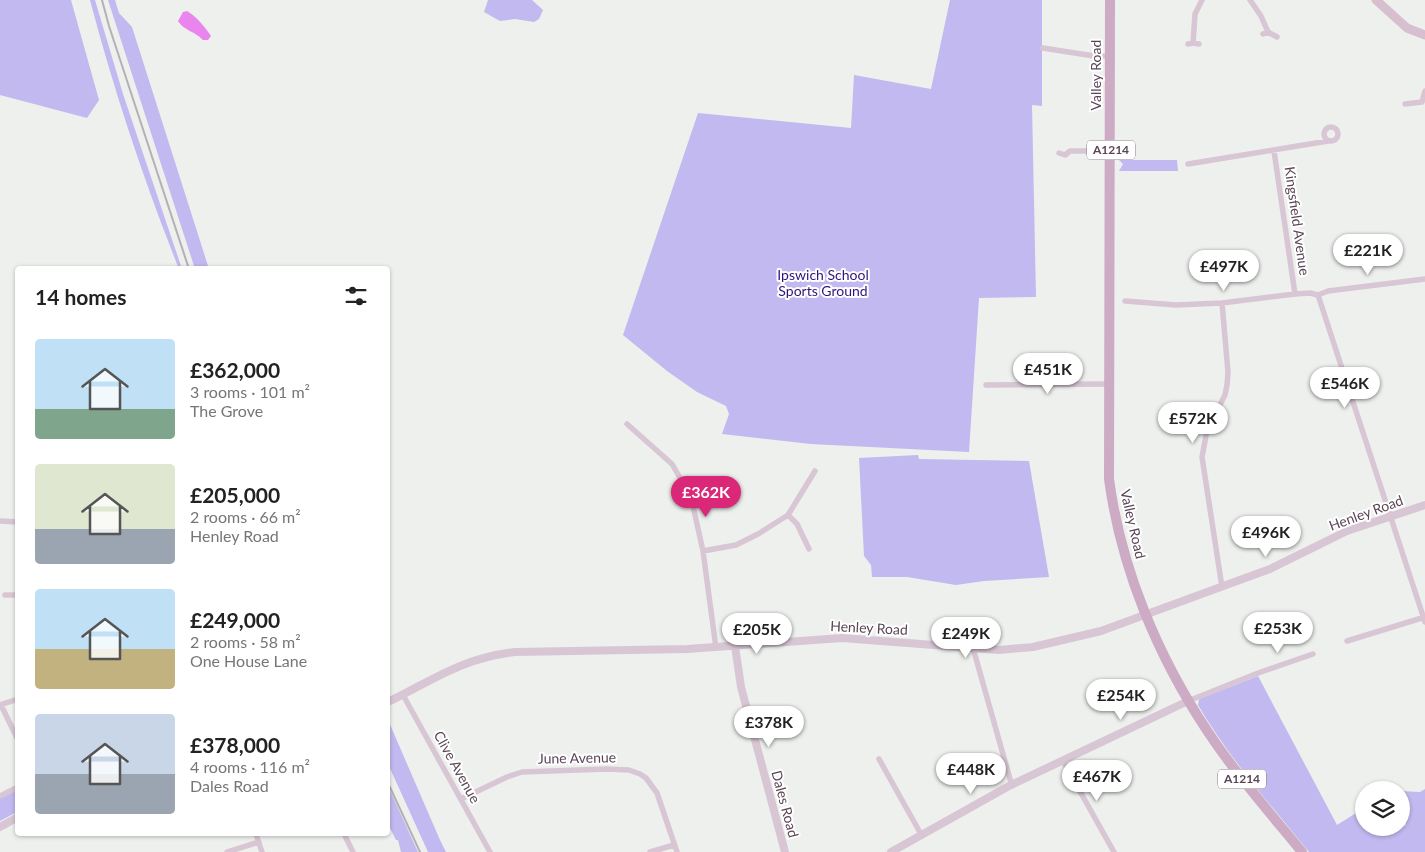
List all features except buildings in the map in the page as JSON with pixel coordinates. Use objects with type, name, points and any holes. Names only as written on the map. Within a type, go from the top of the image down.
[{"type":"main road","name":"Valley Road","points":[[1110,0],[1109,479],[1112,502],[1125,555],[1146,614],[1167,661],[1188,701],[1235,769],[1302,852]]},
{"type":"main road","points":[[1376,0],[1407,28],[1425,35]]},
{"type":"street","points":[[1193,44],[1195,14],[1202,0]]},
{"type":"street","points":[[1250,0],[1261,16],[1265,33],[1277,37]]},
{"type":"street","points":[[1043,48],[1094,56],[1110,56]]},
{"type":"street","points":[[1405,104],[1422,102],[1425,91]]},
{"type":"street","name":"Kingsfield Avenue","points":[[1188,164],[1328,141]]},
{"type":"street","points":[[1064,162],[1062,154],[1070,151],[1111,151]]},
{"type":"street","name":"Kingsfield Avenue","points":[[1274,151],[1295,294]]},
{"type":"street","points":[[1125,301],[1176,305],[1222,303],[1295,294],[1310,293],[1318,295],[1328,291],[1425,280]]},
{"type":"street","points":[[1318,295],[1424,619],[1347,641]]},
{"type":"street","points":[[1222,303],[1228,372],[1227,385],[1225,395],[1208,430],[1202,457],[1222,587]]},
{"type":"street","points":[[986,385],[1110,384]]},
{"type":"street","points":[[627,424],[672,464],[691,497],[703,551],[716,648]]},
{"type":"street","points":[[703,551],[736,545],[788,515],[815,472]]},
{"type":"street","name":"Henley Road","points":[[390,701],[458,666],[482,657],[499,654],[716,648],[842,638],[973,648],[1018,649],[1057,642],[1101,631],[1222,587],[1270,568],[1347,531],[1425,505]]},
{"type":"street","points":[[788,515],[797,524],[809,549]]},
{"type":"street","points":[[0,521],[15,522]]},
{"type":"street","points":[[4,595],[15,595]]},
{"type":"street","name":"Dales Road","points":[[735,646],[741,687],[785,852]]},
{"type":"street","points":[[973,648],[1012,786]]},
{"type":"street","points":[[891,852],[1012,786],[1188,701],[1258,673],[1313,654]]},
{"type":"street","name":"Clive Avenue","points":[[403,695],[490,852]]},
{"type":"street","points":[[15,700],[0,705],[15,734]]},
{"type":"street","points":[[879,758],[922,836]]},
{"type":"street","points":[[1063,761],[1114,852]]},
{"type":"street","name":"June Avenue","points":[[461,799],[506,777],[522,772],[629,770],[646,778],[657,793],[677,852]]},
{"type":"street","points":[[0,796],[15,788]]},
{"type":"street","points":[[0,828],[15,820]]},
{"type":"street","points":[[257,836],[262,852]]},
{"type":"street","points":[[345,836],[353,852]]},
{"type":"street","points":[[227,852],[259,842]]},
{"type":"street","points":[[650,852],[674,844]]},
{"type":"green space","points":[[0,0],[71,0],[99,100],[87,118],[0,95]]},
{"type":"green space","points":[[90,0],[95,0],[123,94],[181,266],[178,266],[154,203],[109,68]]},
{"type":"green space","points":[[108,0],[115,0],[119,13],[132,27],[208,266],[194,266]]},
{"type":"green space","points":[[488,0],[532,0],[543,10],[539,19],[534,22],[515,19],[500,21],[484,12]]},
{"type":"green space","name":"Ipswich School Sports Ground","points":[[950,0],[1042,0],[1042,106],[1032,105],[1036,297],[979,298],[969,452],[811,444],[722,434],[729,414],[726,406],[697,392],[667,371],[623,335],[698,113],[851,128],[854,75],[931,89]]},
{"type":"green space","points":[[1119,160],[1177,160],[1178,171],[1119,171],[1123,164]]},
{"type":"green space","points":[[918,455],[919,459],[1029,461],[1049,577],[984,581],[956,585],[907,577],[872,577],[871,565],[864,556],[859,458]]},
{"type":"green space","points":[[1258,676],[1337,825],[1355,814],[1355,836],[1410,836],[1410,791],[1420,792],[1425,789],[1425,852],[1309,852],[1223,744],[1198,705],[1199,699]]},
{"type":"green space","points":[[390,725],[446,852],[428,852],[390,768]]},
{"type":"green space","points":[[15,790],[15,813],[0,821],[0,798]]},
{"type":"green space","points":[[390,790],[418,852],[401,852],[398,840],[396,840],[390,828]]},
{"type":"shaded area","points":[[187,11],[209,33],[211,36],[208,40],[203,40],[180,24],[178,21],[183,12]]},
{"type":"railway","points":[[102,0],[188,266]]},
{"type":"railway","points":[[390,787],[420,852]]}]
